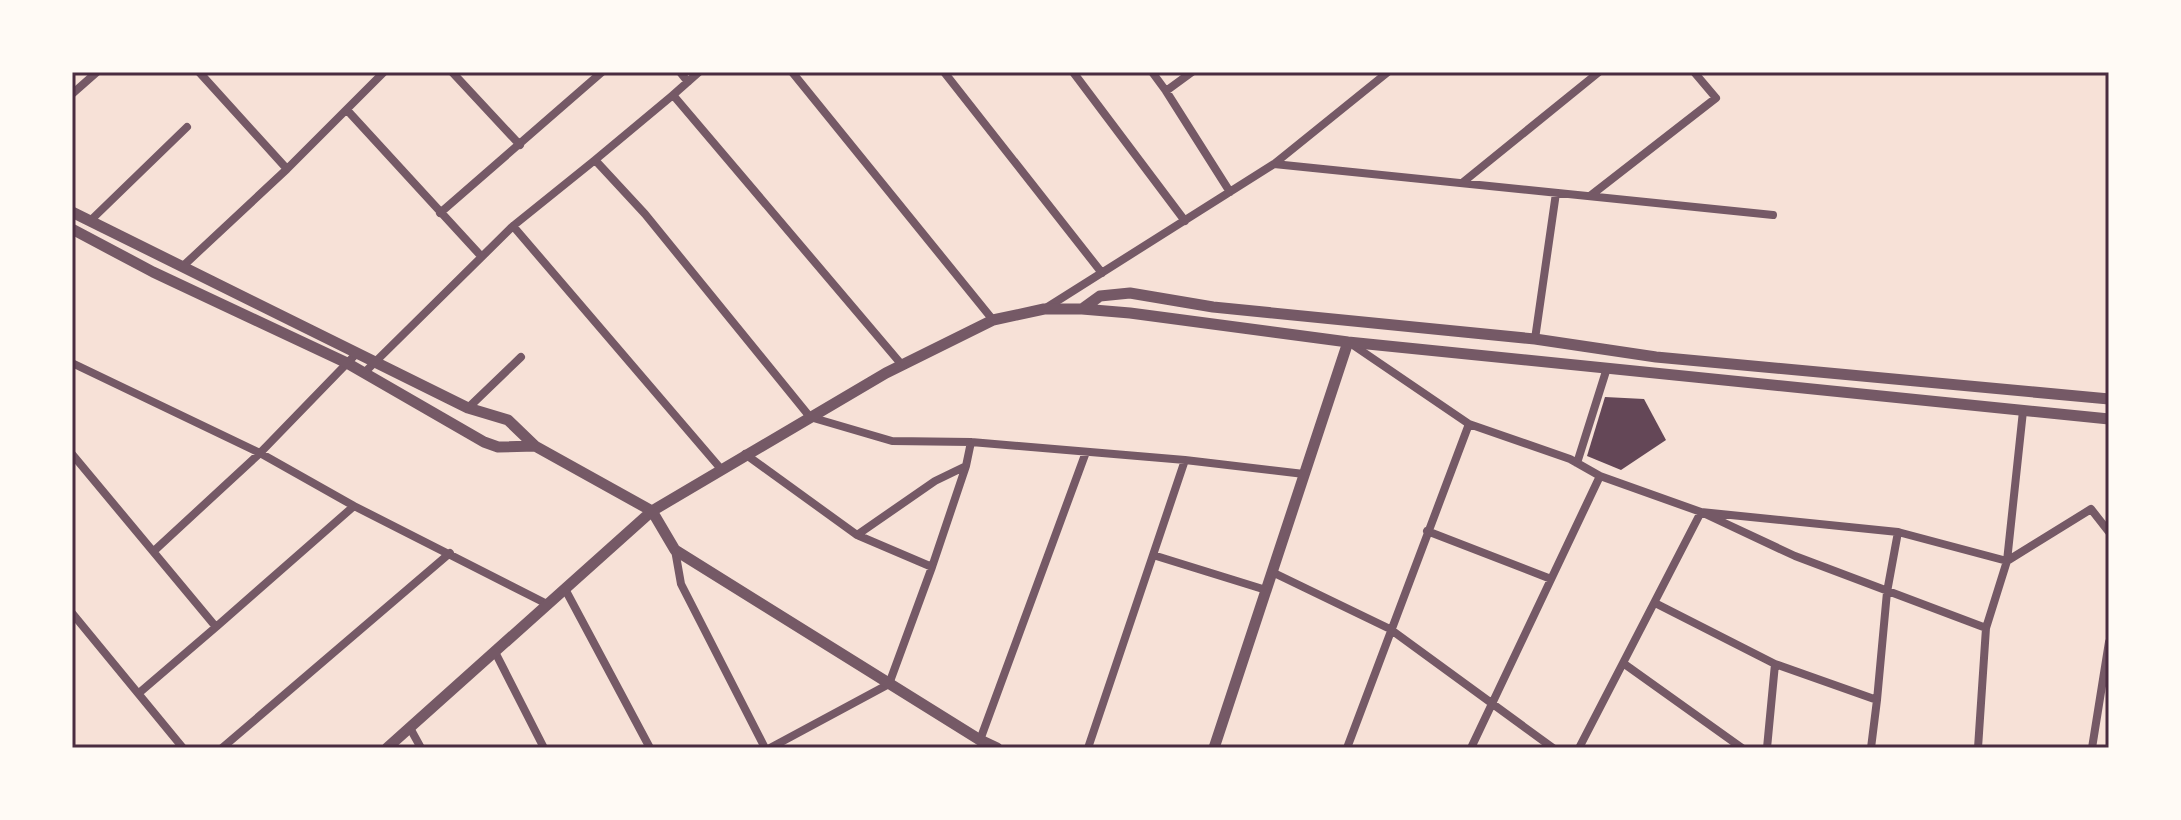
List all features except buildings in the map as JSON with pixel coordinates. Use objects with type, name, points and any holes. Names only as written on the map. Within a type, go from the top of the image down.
[{"type":"street","points":[[72,94],[97,72]]},
{"type":"street","points":[[199,72],[287,169]]},
{"type":"street","points":[[365,72],[374,82]]},
{"type":"street","points":[[182,267],[287,169],[384,72]]},
{"type":"street","points":[[452,72],[520,145]]},
{"type":"street","points":[[440,213],[602,72]]},
{"type":"street","points":[[680,72],[688,82]]},
{"type":"street","points":[[364,373],[513,226],[699,72]]},
{"type":"street","points":[[792,72],[993,320]]},
{"type":"street","points":[[944,72],[1102,273]]},
{"type":"street","points":[[1073,72],[1185,221]]},
{"type":"street","points":[[1152,72],[1230,192]]},
{"type":"street","points":[[1166,91],[1192,72]]},
{"type":"street","points":[[1044,309],[1274,164],[1388,72]]},
{"type":"street","points":[[1462,183],[1599,72]]},
{"type":"street","points":[[1590,196],[1716,98],[1694,72]]},
{"type":"street","points":[[673,95],[902,365]]},
{"type":"street","points":[[347,110],[481,256]]},
{"type":"street","points":[[90,221],[187,127]]},
{"type":"street","points":[[595,160],[645,214],[810,417],[892,441],[971,442],[1185,460],[1304,474]]},
{"type":"street","points":[[1274,164],[1773,215]]},
{"type":"street","points":[[1535,339],[1556,193]]},
{"type":"street","points":[[72,212],[468,408],[508,420],[535,446],[652,511],[675,550],[681,584],[767,748],[889,684],[932,567],[971,442]]},
{"type":"street","points":[[513,226],[721,469]]},
{"type":"street","points":[[72,229],[347,363],[498,447],[535,446]]},
{"type":"street","points":[[116,252],[126,239]]},
{"type":"street","points":[[1082,309],[1100,296],[1130,293],[1229,309],[1535,339],[1656,357],[2109,399]]},
{"type":"street","points":[[387,748],[652,511],[902,365],[993,320],[1044,309],[1082,309],[1348,342],[2109,419]]},
{"type":"street","points":[[1348,342],[1469,424],[1577,463],[1600,476],[1701,512],[1795,556],[1986,628]]},
{"type":"street","points":[[1214,748],[1348,342]]},
{"type":"street","points":[[155,550],[260,453],[357,353]]},
{"type":"street","points":[[456,426],[468,408],[521,357]]},
{"type":"street","points":[[72,363],[260,453],[354,506],[547,604]]},
{"type":"street","points":[[1577,463],[1607,368]]},
{"type":"street","points":[[1978,748],[1986,628],[2007,561],[2023,411]]},
{"type":"street","points":[[1347,748],[1469,424]]},
{"type":"street","points":[[980,740],[1086,452]]},
{"type":"street","points":[[72,454],[216,627]]},
{"type":"street","points":[[745,454],[857,535],[932,567]]},
{"type":"street","points":[[1088,748],[1185,460]]},
{"type":"street","points":[[857,535],[935,481],[966,466]]},
{"type":"street","points":[[1471,748],[1600,476]]},
{"type":"street","points":[[139,693],[354,506]]},
{"type":"street","points":[[1701,512],[1898,532],[2007,561],[2091,509],[2109,532]]},
{"type":"street","points":[[1579,748],[1701,512]]},
{"type":"street","points":[[1427,531],[1551,579]]},
{"type":"street","points":[[1871,748],[1887,592],[1898,532]]},
{"type":"street","points":[[675,550],[997,748]]},
{"type":"street","points":[[222,748],[450,553]]},
{"type":"street","points":[[1153,555],[1266,590]]},
{"type":"street","points":[[1272,572],[1390,629],[1553,748]]},
{"type":"street","points":[[565,589],[650,748]]},
{"type":"street","points":[[1655,603],[1775,664],[1877,700]]},
{"type":"street","points":[[72,613],[183,748]]},
{"type":"street","points":[[2092,748],[2109,642]]},
{"type":"street","points":[[495,652],[544,748]]},
{"type":"street","points":[[1623,663],[1742,748]]},
{"type":"street","points":[[1767,748],[1775,664]]},
{"type":"street","points":[[410,728],[421,748]]}]
